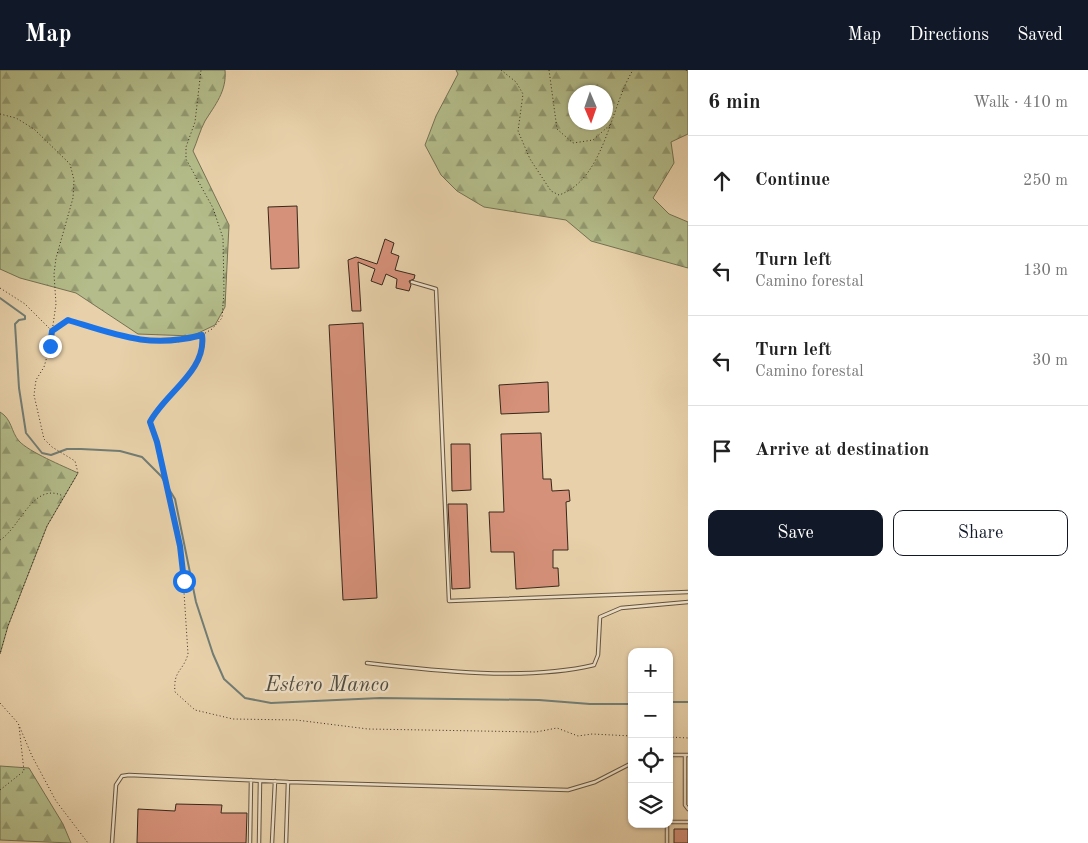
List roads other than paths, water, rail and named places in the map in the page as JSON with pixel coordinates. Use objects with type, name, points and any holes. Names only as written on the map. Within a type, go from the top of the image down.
[{"type":"lane","points":[[412,282],[436,289],[449,601],[688,592]]},
{"type":"lane","points":[[367,663],[425,670],[494,672],[572,670],[594,665],[598,656],[600,617],[621,608],[688,602]]},
{"type":"lane","points":[[673,755],[687,755],[685,805],[688,809]]},
{"type":"lane","points":[[112,843],[116,785],[122,776],[568,790],[595,782],[628,765]]},
{"type":"lane","points":[[250,843],[251,780]]},
{"type":"lane","points":[[259,843],[260,781]]},
{"type":"lane","points":[[272,843],[275,781]]},
{"type":"lane","points":[[286,843],[288,782]]},
{"type":"lane","points":[[673,823],[688,822]]},
{"type":"lane","points":[[667,843],[668,828]]},
{"type":"waterway","name":"Estero Manco","points":[[0,298],[25,316],[25,319],[19,320],[15,324],[19,388],[26,433],[42,453],[51,455],[67,449],[120,451],[142,457],[161,476],[175,499],[196,602],[213,654],[224,679],[245,698],[271,703],[380,698],[539,700],[590,704],[628,704]]},
{"type":"waterway","name":"Estero Manco","points":[[673,702],[688,702]]}]
